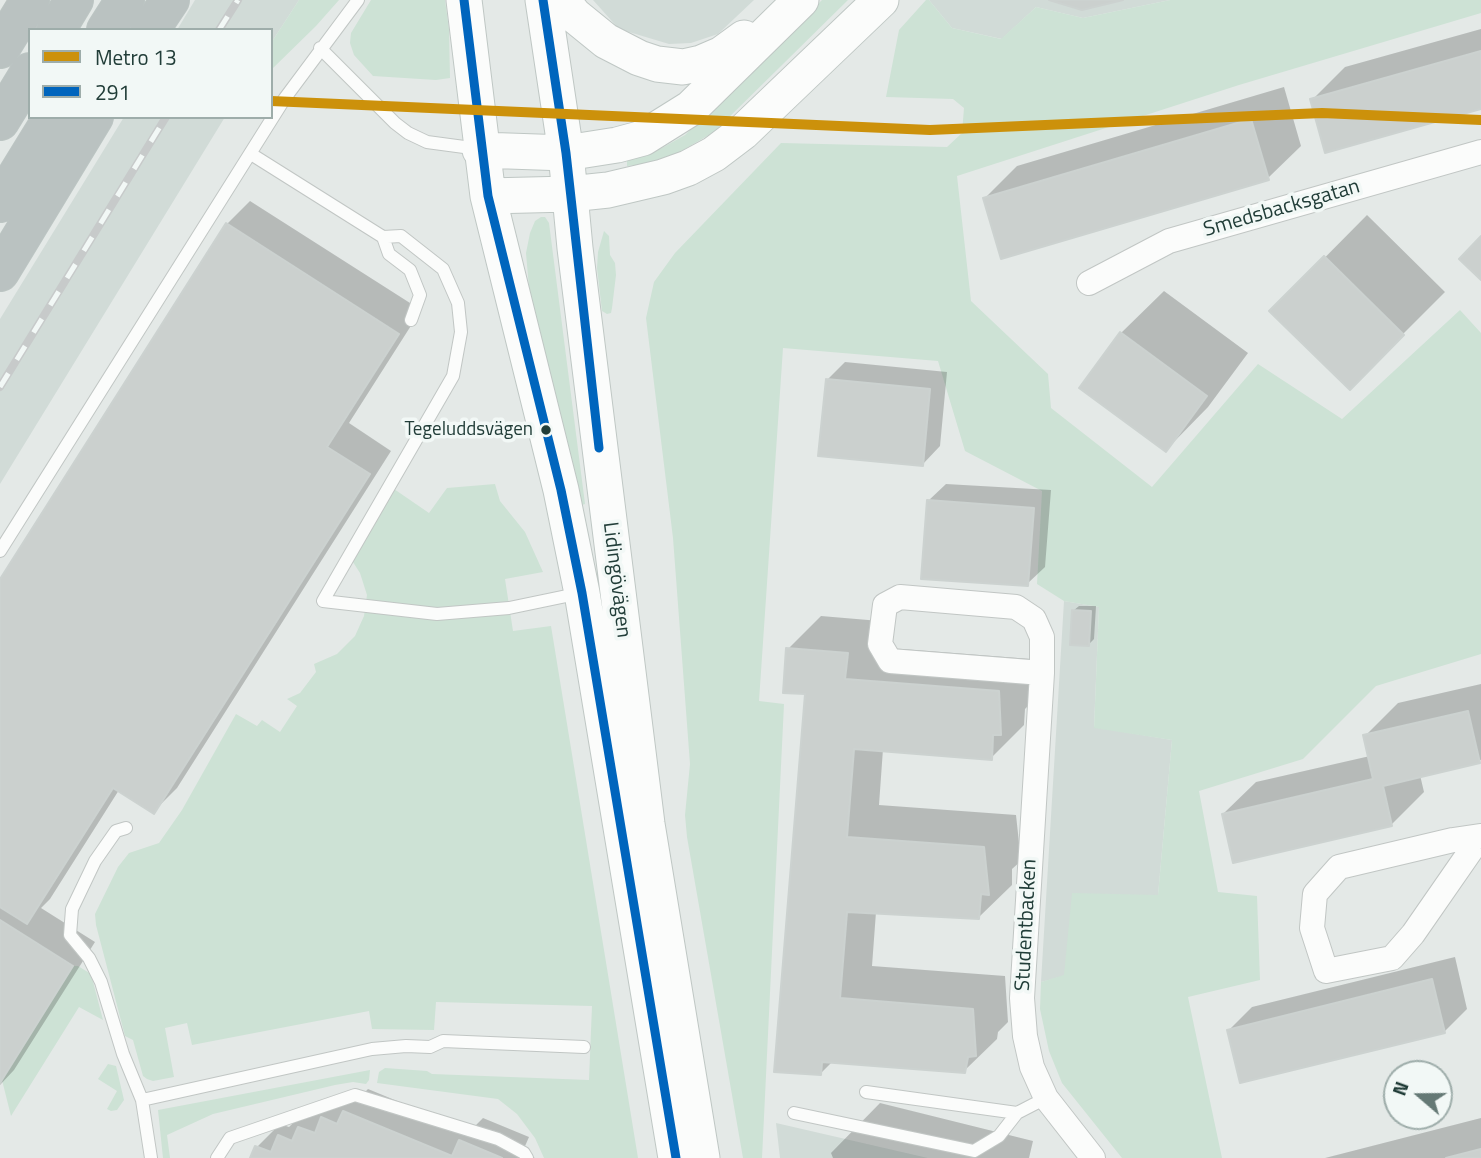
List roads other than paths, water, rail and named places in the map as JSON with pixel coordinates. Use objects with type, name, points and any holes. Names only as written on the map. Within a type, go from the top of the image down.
[{"type":"highway","points":[[0,49],[30,0]]},
{"type":"highway","points":[[57,28],[74,0]]},
{"type":"highway","points":[[107,28],[125,0]]},
{"type":"highway","points":[[151,28],[170,0]]},
{"type":"highway","points":[[0,121],[28,75]]},
{"type":"highway","points":[[0,203],[51,119]]},
{"type":"highway","points":[[0,272],[93,119]]},
{"type":"main road","name":"Lidingövägen","points":[[464,0],[480,150],[488,196],[561,490],[582,593],[676,1158]]},
{"type":"main road","name":"Lidingövägen","points":[[543,0],[566,153],[646,824],[702,1158]]},
{"type":"main road","points":[[562,0],[583,22],[618,48],[657,64],[683,67],[722,54],[753,31],[791,9]]},
{"type":"main road","points":[[488,196],[569,194],[621,188],[688,168],[714,154],[743,132],[881,0]]},
{"type":"main road","points":[[480,150],[566,153],[643,138],[659,130],[701,99],[791,9]]},
{"type":"street","name":"Smedsbacksgatan","points":[[1089,283],[1169,241],[1481,152]]},
{"type":"street","name":"Studentbacken","points":[[1042,673],[890,661],[880,645],[885,605],[900,597],[1016,607],[1034,619],[1042,637],[1042,673],[1022,999],[1024,1036],[1032,1067],[1046,1098],[1093,1158]]},
{"type":"street","points":[[1481,836],[1413,934],[1392,958],[1326,971],[1312,928],[1315,894],[1339,867],[1481,836]]},
{"type":"lane","points":[[273,118],[320,48],[358,0]]},
{"type":"lane","points":[[320,48],[408,133],[426,142],[480,150]]},
{"type":"lane","points":[[0,551],[272,119]]},
{"type":"lane","points":[[251,154],[383,237],[401,236],[443,270],[458,303],[461,332],[453,376],[323,601],[437,614],[509,608],[582,593]]},
{"type":"lane","points":[[383,237],[388,254],[410,270],[420,295],[411,320]]},
{"type":"lane","points":[[126,828],[116,831],[95,861],[72,909],[70,935],[89,958],[101,982],[123,1054],[142,1100],[151,1158]]},
{"type":"lane","points":[[142,1100],[372,1049],[430,1047],[443,1041],[584,1047]]},
{"type":"lane","points":[[866,1092],[1017,1113]]},
{"type":"lane","points":[[217,1158],[230,1138],[355,1095],[498,1139],[524,1153],[527,1158]]},
{"type":"lane","points":[[793,1113],[974,1151],[999,1136],[1017,1113],[1046,1098]]},
{"type":"railway","points":[[220,28],[238,0]]},
{"type":"railway","points":[[0,387],[165,119]]},
{"type":"metro line","name":"13","points":[[273,101],[930,130],[1322,113],[1481,120]]},
{"type":"place","name":"Tegeluddsvägen","points":[[546,430]]}]
